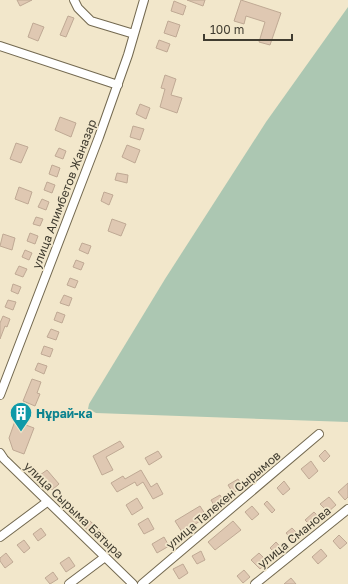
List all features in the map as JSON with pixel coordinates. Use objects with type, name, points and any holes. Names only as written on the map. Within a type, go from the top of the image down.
[{"type":"street","points":[[74,0],[78,8],[91,21],[134,34]]},
{"type":"street","name":"улица Алимбетов Жаназар","points":[[0,395],[118,85],[144,0]]},
{"type":"street","points":[[0,46],[118,85]]},
{"type":"street","name":"улица Талекен Сырымов","points":[[142,584],[319,434]]},
{"type":"street","name":"улица Сырыма Батыра","points":[[0,453],[4,459],[47,502],[133,584]]},
{"type":"street","points":[[0,538],[47,502]]},
{"type":"street","name":"улица Сманова","points":[[255,584],[348,509]]},
{"type":"street","points":[[69,584],[105,557]]},
{"type":"green space","points":[[348,7],[348,422],[96,413],[88,409],[89,404],[165,279],[266,122]]},
{"type":"building","points":[[17,0],[32,0],[20,6]]},
{"type":"building","points":[[187,0],[205,0],[203,6]]},
{"type":"building","points":[[241,0],[281,13],[270,45],[259,42],[265,22],[246,16],[244,24],[234,21]]},
{"type":"building","points":[[174,1],[186,6],[183,15],[171,11]]},
{"type":"building","points":[[68,16],[74,18],[66,37],[60,35]]},
{"type":"building","points":[[168,21],[180,25],[176,37],[164,33]]},
{"type":"building","points":[[33,23],[44,27],[38,41],[28,37]]},
{"type":"building","points":[[159,40],[170,44],[167,52],[156,48]]},
{"type":"building","points":[[165,75],[176,79],[171,95],[182,98],[177,113],[160,107],[165,89],[161,88]]},
{"type":"building","points":[[140,104],[150,108],[146,119],[136,114]]},
{"type":"building","points":[[60,117],[76,123],[71,137],[55,130]]},
{"type":"building","points":[[133,126],[144,129],[140,140],[130,137]]},
{"type":"building","points":[[16,143],[28,147],[21,163],[10,159]]},
{"type":"building","points":[[127,145],[140,150],[135,163],[122,157]]},
{"type":"building","points":[[59,148],[66,151],[63,159],[55,156]]},
{"type":"building","points":[[52,165],[60,168],[57,177],[49,174]]},
{"type":"building","points":[[117,173],[128,175],[127,183],[115,180]]},
{"type":"building","points":[[47,182],[55,185],[52,193],[44,190]]},
{"type":"building","points":[[19,187],[32,192],[28,204],[15,199]]},
{"type":"building","points":[[104,192],[113,195],[109,205],[101,201]]},
{"type":"building","points":[[42,199],[49,202],[46,210],[38,207]]},
{"type":"building","points":[[36,217],[43,219],[40,226],[33,224]]},
{"type":"building","points":[[112,219],[126,224],[121,236],[108,231]]},
{"type":"building","points":[[30,233],[38,236],[35,244],[27,241]]},
{"type":"building","points":[[3,234],[15,238],[12,250],[0,246]]},
{"type":"building","points":[[82,243],[91,246],[88,254],[79,250]]},
{"type":"building","points":[[25,250],[32,253],[29,260],[22,257]]},
{"type":"building","points":[[76,260],[84,263],[81,270],[73,267]]},
{"type":"building","points":[[19,266],[27,269],[23,277],[15,274]]},
{"type":"building","points":[[70,278],[78,281],[75,288],[67,285]]},
{"type":"building","points":[[13,284],[21,287],[18,294],[11,291]]},
{"type":"building","points":[[64,295],[72,298],[69,306],[60,303]]},
{"type":"building","points":[[8,300],[16,302],[13,310],[5,307]]},
{"type":"building","points":[[57,312],[65,315],[62,323],[54,320]]},
{"type":"building","points":[[3,316],[10,319],[7,327],[5,326],[0,339],[0,323]]},
{"type":"building","points":[[51,329],[59,332],[56,340],[47,337]]},
{"type":"building","points":[[44,346],[53,349],[50,357],[41,354]]},
{"type":"building","points":[[38,363],[47,366],[44,374],[35,370]]},
{"type":"building","points":[[32,379],[41,382],[37,393],[40,394],[35,406],[23,401]]},
{"type":"building","name":"Нұрай-ка","points":[[15,421],[34,428],[24,454],[13,450],[9,438]]},
{"type":"building","points":[[120,441],[124,447],[106,457],[113,470],[102,475],[93,456]]},
{"type":"building","points":[[325,450],[330,456],[324,462],[319,456]]},
{"type":"building","points":[[158,451],[162,457],[149,465],[145,458]]},
{"type":"building","points":[[311,461],[318,471],[309,479],[301,469]]},
{"type":"building","points":[[47,470],[59,484],[52,490],[40,475]]},
{"type":"building","points":[[141,470],[151,487],[157,483],[163,494],[153,499],[143,482],[137,486],[135,482],[117,492],[111,483],[123,476],[125,479]]},
{"type":"building","points":[[238,479],[243,487],[233,493],[228,485]]},
{"type":"building","points":[[284,481],[290,489],[283,495],[277,488]]},
{"type":"building","points":[[348,483],[348,497],[345,500],[338,492]]},
{"type":"building","points":[[220,495],[224,502],[215,507],[211,500]]},
{"type":"building","points":[[329,497],[336,505],[328,512],[320,504]]},
{"type":"building","points":[[137,498],[143,508],[132,515],[126,505]]},
{"type":"building","points":[[267,501],[275,510],[272,513],[264,504]]},
{"type":"building","points":[[200,506],[207,517],[182,532],[175,521]]},
{"type":"building","points":[[252,506],[259,514],[252,520],[245,512]]},
{"type":"building","points":[[314,512],[320,518],[311,526],[305,520]]},
{"type":"building","points":[[148,518],[154,529],[144,534],[138,524]]},
{"type":"building","points":[[89,520],[104,534],[99,540],[83,526]]},
{"type":"building","points":[[233,521],[241,530],[215,550],[208,542]]},
{"type":"building","points":[[41,528],[46,535],[38,541],[33,534]]},
{"type":"building","points":[[292,528],[299,535],[293,541],[286,533]]},
{"type":"building","points":[[339,535],[347,543],[340,549],[333,541]]},
{"type":"building","points":[[164,537],[169,546],[157,553],[152,544]]},
{"type":"building","points":[[24,540],[30,548],[24,553],[17,545]]},
{"type":"building","points":[[276,542],[283,550],[277,555],[270,548]]},
{"type":"building","points":[[321,549],[327,556],[318,564],[312,557]]},
{"type":"building","points":[[201,551],[205,560],[197,564],[192,556]]},
{"type":"building","points":[[6,553],[13,562],[5,568],[0,561],[0,558]]},
{"type":"building","points":[[259,553],[268,562],[260,569],[251,560]]},
{"type":"building","points":[[69,557],[75,566],[66,572],[60,563]]},
{"type":"building","points":[[183,564],[188,573],[179,579],[173,569]]},
{"type":"building","points":[[244,570],[250,577],[243,583],[237,576]]},
{"type":"building","points":[[53,572],[58,579],[50,584],[45,578]]},
{"type":"building","points":[[291,578],[296,584],[284,584]]},
{"type":"place","name":"Нұрай-ка","points":[[21,432]]}]
